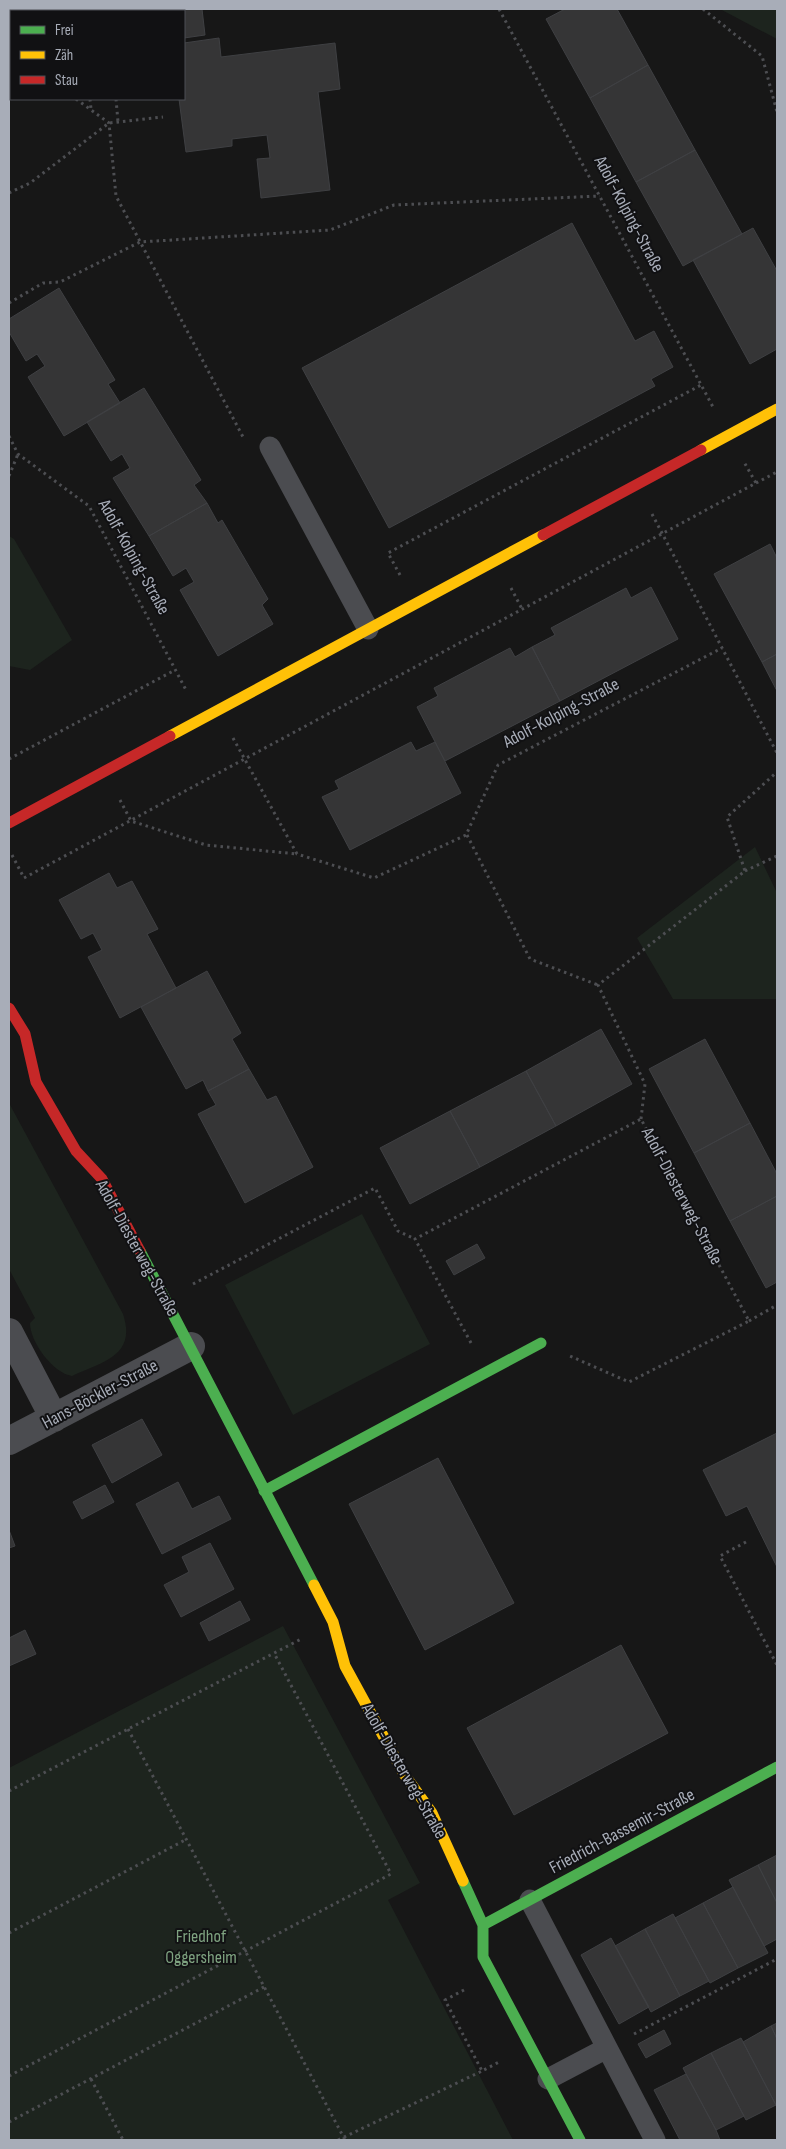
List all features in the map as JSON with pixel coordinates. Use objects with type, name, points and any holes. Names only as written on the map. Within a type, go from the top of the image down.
[{"type":"street","points":[[9,823],[777,409]]},
{"type":"street","name":"Adolf-Diesterweg-Straße","points":[[9,1008],[25,1034],[36,1082],[76,1151],[102,1179],[191,1346],[333,1622],[345,1666],[404,1774],[432,1813],[483,1925],[484,1957],[580,2140]]},
{"type":"street","points":[[9,1332],[54,1418]]},
{"type":"street","points":[[264,1491],[541,1343]]},
{"type":"street","name":"Hans-Böckler-Straße","points":[[9,1441],[191,1346]]},
{"type":"street","name":"Friedrich-Bassemir-Straße","points":[[483,1925],[777,1767]]},
{"type":"lane","points":[[270,448],[368,629]]},
{"type":"lane","points":[[530,1900],[655,2140]]},
{"type":"lane","points":[[548,2080],[608,2048]]},
{"type":"path","name":"Adolf-Kolping-Straße","points":[[499,9],[701,385],[756,483]]},
{"type":"path","points":[[703,9],[762,56],[777,112]]},
{"type":"path","points":[[77,100],[109,123],[116,196],[245,441],[270,448]]},
{"type":"path","points":[[90,100],[91,110]]},
{"type":"path","points":[[116,100],[118,122]]},
{"type":"path","points":[[9,193],[30,182],[109,123],[163,117]]},
{"type":"path","points":[[9,303],[43,283],[60,282],[140,242],[330,230],[394,205],[600,196]]},
{"type":"path","points":[[416,604],[388,553],[701,385]]},
{"type":"path","name":"Adolf-Kolping-Straße","points":[[9,436],[18,454],[89,506],[202,719]]},
{"type":"path","points":[[9,476],[18,454]]},
{"type":"path","points":[[9,850],[24,878],[777,472]]},
{"type":"path","points":[[637,485],[777,753]]},
{"type":"path","name":"Adolf-Kolping-Straße","points":[[466,835],[498,765],[722,648]]},
{"type":"path","points":[[9,759],[175,670]]},
{"type":"path","points":[[218,710],[297,854]]},
{"type":"path","points":[[745,871],[728,817],[777,772]]},
{"type":"path","points":[[131,821],[206,845],[297,854],[374,878],[466,835],[530,959],[598,985],[645,1084],[641,1118]]},
{"type":"path","points":[[598,985],[745,871],[777,856]]},
{"type":"path","name":"Adolf-Diesterweg-Straße","points":[[415,1239],[641,1118],[749,1321]]},
{"type":"path","points":[[166,1299],[375,1188],[398,1231],[415,1239],[486,1372]]},
{"type":"path","points":[[541,1343],[629,1382],[777,1305]]},
{"type":"path","points":[[746,1542],[720,1556],[777,1666]]},
{"type":"path","points":[[9,1791],[333,1622]]},
{"type":"path","points":[[9,2076],[392,1874],[274,1653]]},
{"type":"path","points":[[128,1729],[344,2139]]},
{"type":"path","points":[[9,1933],[186,1839]]},
{"type":"path","points":[[608,2048],[777,1959]]},
{"type":"path","points":[[482,2071],[445,2000],[493,1975]]},
{"type":"path","points":[[9,2122],[264,1987]]},
{"type":"path","points":[[338,2140],[344,2139],[531,2046]]},
{"type":"path","points":[[91,2078],[123,2140]]},
{"type":"green space","points":[[720,9],[777,9],[777,39]]},
{"type":"green space","points":[[9,536],[14,539],[72,640],[30,670],[9,666]]},
{"type":"green space","points":[[755,847],[777,893],[777,999],[673,999],[637,938]]},
{"type":"green space","points":[[9,1103],[123,1314],[126,1328],[125,1339],[121,1348],[105,1361],[72,1376],[57,1369],[38,1347],[31,1331],[30,1323],[35,1318],[9,1269]]},
{"type":"green space","points":[[362,1214],[430,1344],[293,1415],[225,1285]]},
{"type":"green space","name":"Friedhof Oggersheim","points":[[283,1626],[420,1883],[388,1900],[513,2140],[9,2140],[9,1768]]},
{"type":"building","points":[[202,9],[205,35],[185,38],[185,10],[169,10]]},
{"type":"building","points":[[565,9],[617,9],[648,65],[590,98],[546,19]]},
{"type":"building","points":[[219,38],[221,57],[335,43],[340,89],[318,92],[330,190],[261,198],[257,159],[270,158],[267,135],[232,139],[232,146],[186,152],[179,100],[185,100],[185,43]]},
{"type":"building","points":[[648,65],[695,150],[636,182],[590,98]]},
{"type":"building","points":[[695,150],[742,234],[683,266],[636,182]]},
{"type":"building","points":[[572,223],[635,341],[654,331],[673,367],[651,379],[655,386],[389,528],[302,368]]},
{"type":"building","points":[[753,228],[777,271],[777,349],[750,364],[693,260]]},
{"type":"building","points":[[59,288],[115,380],[108,384],[120,403],[64,436],[28,377],[45,366],[37,354],[26,361],[9,332],[9,319]]},
{"type":"building","points":[[144,388],[201,480],[194,485],[207,503],[149,536],[113,478],[130,468],[122,454],[111,461],[87,422]]},
{"type":"building","points":[[207,503],[218,523],[222,520],[268,599],[262,605],[273,624],[218,656],[180,590],[194,582],[186,568],[173,576],[149,536]]},
{"type":"building","points":[[770,544],[777,558],[777,654],[762,662],[714,574]]},
{"type":"building","points":[[651,587],[678,639],[560,701],[532,647],[555,635],[551,628],[626,588],[631,598]]},
{"type":"building","points":[[532,647],[560,701],[445,761],[417,707],[438,696],[434,688],[510,648],[515,657]]},
{"type":"building","points":[[777,654],[777,691],[762,662]]},
{"type":"building","points":[[411,742],[416,751],[435,742],[461,793],[350,850],[322,797],[339,789],[335,781]]},
{"type":"building","points":[[109,873],[117,888],[132,881],[158,929],[147,934],[176,988],[120,1018],[88,957],[102,950],[93,933],[81,939],[59,900]]},
{"type":"building","points":[[207,971],[241,1033],[232,1039],[249,1069],[208,1091],[203,1080],[186,1089],[141,1007]]},
{"type":"building","points":[[601,1029],[632,1084],[556,1126],[526,1071]]},
{"type":"building","points":[[705,1039],[750,1123],[694,1153],[649,1069]]},
{"type":"building","points":[[249,1069],[267,1100],[276,1096],[313,1167],[245,1203],[198,1114],[216,1105],[208,1091]]},
{"type":"building","points":[[526,1071],[556,1126],[480,1167],[450,1111]]},
{"type":"building","points":[[450,1111],[480,1167],[410,1204],[380,1148]]},
{"type":"building","points":[[750,1123],[777,1174],[777,1196],[730,1221],[694,1153]]},
{"type":"building","points":[[777,1196],[777,1282],[766,1288],[730,1221]]},
{"type":"building","points":[[477,1244],[485,1258],[454,1275],[446,1261]]},
{"type":"building","points":[[142,1419],[162,1455],[112,1483],[92,1445]]},
{"type":"building","points":[[777,1433],[777,1567],[747,1506],[726,1516],[703,1470]]},
{"type":"building","points":[[438,1458],[514,1603],[425,1650],[349,1504]]},
{"type":"building","points":[[178,1482],[192,1509],[219,1496],[231,1519],[162,1554],[136,1504]]},
{"type":"building","points":[[105,1485],[114,1502],[82,1519],[73,1502]]},
{"type":"building","points":[[9,1530],[15,1546],[9,1548]]},
{"type":"building","points":[[210,1543],[234,1589],[181,1617],[164,1585],[189,1572],[182,1557]]},
{"type":"building","points":[[240,1601],[250,1620],[209,1641],[200,1623]]},
{"type":"building","points":[[25,1630],[36,1654],[9,1666],[9,1638]]},
{"type":"building","points":[[621,1645],[668,1733],[514,1815],[467,1728]]},
{"type":"building","points":[[777,1855],[777,1903],[758,1865]]},
{"type":"building","points":[[758,1865],[777,1903],[777,1939],[764,1946],[729,1880]]},
{"type":"building","points":[[733,1887],[768,1953],[738,1968],[703,1903]]},
{"type":"building","points":[[703,1903],[738,1968],[710,1983],[675,1918]]},
{"type":"building","points":[[673,1914],[709,1981],[680,1996],[645,1929]]},
{"type":"building","points":[[645,1929],[680,1996],[651,2012],[615,1946]]},
{"type":"building","points":[[611,1938],[649,2007],[619,2024],[581,1955]]},
{"type":"building","points":[[777,2023],[777,2039],[771,2026]]},
{"type":"building","points":[[771,2026],[777,2039],[777,2107],[743,2042]]},
{"type":"building","points":[[664,2030],[671,2044],[646,2058],[638,2044]]},
{"type":"building","points":[[741,2038],[776,2105],[746,2120],[711,2053]]},
{"type":"building","points":[[711,2053],[744,2116],[716,2130],[683,2068]]},
{"type":"building","points":[[686,2074],[720,2140],[680,2140],[654,2090]]},
{"type":"traffic: fast","points":[[140,1251],[314,1585]]},
{"type":"traffic: fast","points":[[264,1491],[541,1343]]},
{"type":"traffic: fast","points":[[483,1925],[777,1767]]},
{"type":"traffic: fast","points":[[463,1881],[483,1925],[483,1957],[580,2140]]},
{"type":"traffic: slow","points":[[701,450],[777,409]]},
{"type":"traffic: slow","points":[[170,736],[543,535]]},
{"type":"traffic: slow","points":[[314,1585],[333,1622],[345,1666],[404,1774],[432,1813],[463,1881]]},
{"type":"traffic: jam","points":[[543,535],[701,450]]},
{"type":"traffic: jam","points":[[9,823],[170,736]]},
{"type":"traffic: jam","points":[[9,1008],[25,1034],[36,1082],[76,1151],[102,1179],[140,1251]]}]
